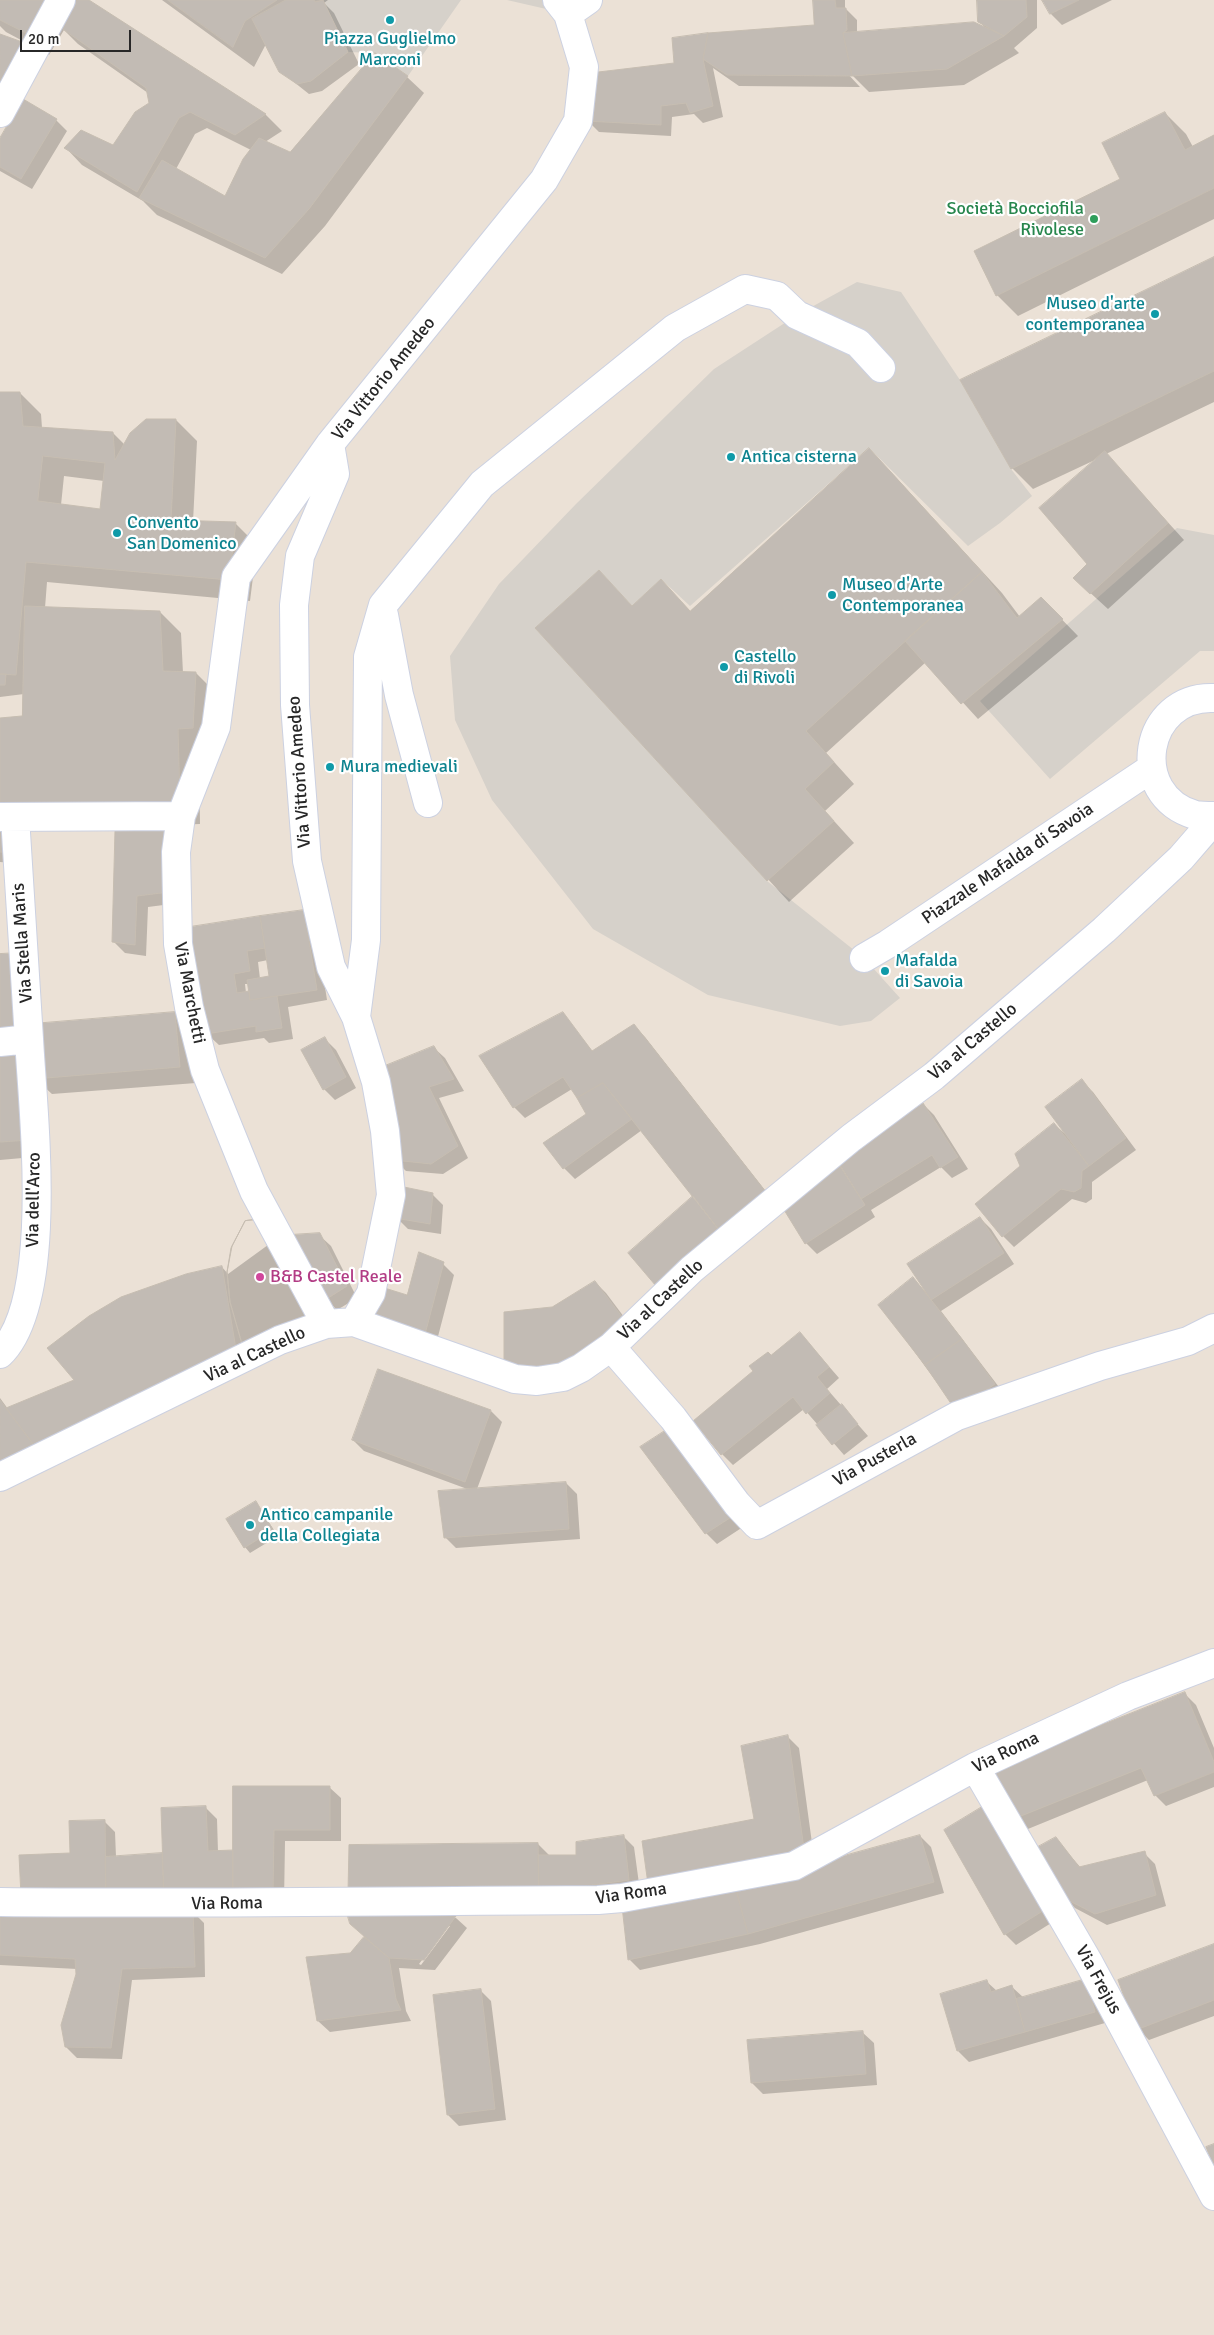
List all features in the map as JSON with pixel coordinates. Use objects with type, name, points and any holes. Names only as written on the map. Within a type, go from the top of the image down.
[{"type":"street","points":[[0,113],[61,0]]},
{"type":"street","name":"Via Vittorio Amedeo","points":[[354,1322],[371,1293],[391,1196],[385,1131],[376,1082],[356,1016],[331,967],[307,861],[295,704],[294,605],[300,556],[335,474],[330,444],[544,180],[578,122],[584,66],[571,5]]},
{"type":"street","name":"Via Vittorio Amedeo","points":[[356,1016],[366,940],[368,657],[383,605],[482,484],[675,328],[745,289],[777,296],[797,314],[858,342],[881,368]]},
{"type":"street","name":"Via Marchetti","points":[[326,1324],[254,1191],[205,1070],[189,1007],[178,944],[176,852],[181,816],[216,727],[236,577],[330,444]]},
{"type":"street","points":[[383,605],[385,633],[399,695],[428,803]]},
{"type":"street","points":[[1214,698],[1200,697],[1176,707],[1160,724],[1151,745],[1152,768],[1160,789],[1175,805],[1195,815],[1214,816]]},
{"type":"street","name":"Piazzale Mafalda di Savoia","points":[[864,958],[888,944],[1152,768]]},
{"type":"street","points":[[8,817],[181,816]]},
{"type":"street","name":"Via Stella Maris","points":[[8,817],[29,1039]]},
{"type":"street","name":"Via al Castello","points":[[0,1477],[280,1340],[326,1324],[354,1322],[515,1379],[537,1381],[563,1377],[581,1368],[611,1347],[692,1270],[844,1144],[934,1076],[1104,930],[1181,858],[1214,820]]},
{"type":"street","points":[[0,1042],[29,1039]]},
{"type":"street","name":"Via dell'Arco","points":[[0,1354],[6,1348],[27,1304],[35,1237],[38,1195],[29,1039]]},
{"type":"street","name":"Via Pusterla","points":[[611,1347],[673,1418],[737,1504],[757,1525],[957,1416],[1100,1366],[1188,1341],[1214,1328]]},
{"type":"street","name":"Via Roma","points":[[0,1902],[164,1904],[622,1898],[794,1866],[975,1767],[1128,1696],[1214,1663]]},
{"type":"street","name":"Via Frejus","points":[[975,1767],[1089,1963],[1214,2196]]},
{"type":"shaded area","name":"Piazza Guglielmo Marconi","points":[[323,0],[461,0],[408,76],[375,53],[348,52]]},
{"type":"shaded area","points":[[507,0],[574,0],[568,14]]},
{"type":"shaded area","points":[[857,282],[901,292],[960,380],[1011,469],[1032,496],[1000,523],[968,546],[869,448],[690,606],[661,579],[632,606],[599,570],[535,628],[767,881],[864,958],[900,998],[871,1021],[840,1026],[708,995],[593,929],[492,800],[455,720],[450,656],[499,584],[576,504],[714,369],[797,315]]},
{"type":"shaded area","points":[[1177,528],[1214,535],[1214,651],[1200,651],[1050,779],[980,701]]},
{"type":"building","points":[[0,0],[49,0],[28,34],[0,20]]},
{"type":"building","points":[[77,0],[89,0],[266,114],[235,135],[190,112],[179,118],[137,192],[64,148],[81,130],[113,145],[135,112],[149,103],[146,88],[60,27]]},
{"type":"building","points":[[168,0],[277,0],[245,21],[233,47]]},
{"type":"building","points":[[286,0],[314,0],[315,2],[323,0],[348,52],[311,81],[297,84],[279,72],[252,19]]},
{"type":"building","points":[[813,0],[835,0],[836,8],[846,8],[847,30],[843,33],[852,76],[727,75],[703,59],[708,33],[814,25]]},
{"type":"building","points":[[977,0],[1026,0],[1027,17],[1004,36],[978,22]]},
{"type":"building","points":[[1042,0],[1079,0],[1050,14]]},
{"type":"building","points":[[974,22],[1004,36],[947,69],[852,76],[843,33]]},
{"type":"building","points":[[708,33],[703,59],[713,106],[690,113],[686,103],[661,106],[661,125],[586,121],[590,73],[674,63],[672,38]]},
{"type":"building","points":[[0,34],[25,43],[0,96]]},
{"type":"building","points":[[375,53],[408,76],[309,209],[265,258],[139,198],[162,160],[225,196],[243,159],[259,138],[290,152]]},
{"type":"building","points":[[23,99],[57,119],[21,179],[0,167],[0,138]]},
{"type":"building","name":"Società Bocciofila Rivolese","points":[[1165,112],[1185,150],[1214,135],[1214,188],[996,296],[974,251],[1120,179],[1102,143]]},
{"type":"building","name":"Museo d'arte contemporanea","points":[[1214,257],[1214,371],[1011,469],[960,380]]},
{"type":"building","name":"Convento San Domenico","points":[[0,392],[20,392],[23,426],[113,432],[115,460],[130,433],[146,419],[176,419],[171,520],[236,522],[229,580],[26,562],[16,675],[0,674]],"holes":[[[43,456],[105,463],[100,509],[38,501]]]},
{"type":"building","name":"Castello di Rivoli","points":[[869,448],[982,572],[806,731],[834,762],[805,789],[834,821],[767,881],[535,628],[599,570],[632,606],[661,579],[690,611]]},
{"type":"building","points":[[1105,451],[1168,523],[1090,594],[1073,578],[1087,564],[1039,508]]},
{"type":"building","points":[[982,572],[1017,618],[1041,597],[1063,619],[961,704],[905,641]]},
{"type":"building","points":[[25,606],[160,611],[163,671],[196,672],[193,728],[178,729],[180,803],[0,811],[0,718],[22,716]]},
{"type":"building","points":[[0,674],[6,674],[5,685],[0,685]]},
{"type":"building","points":[[0,822],[11,853],[0,852]]},
{"type":"building","points":[[174,827],[169,892],[137,896],[135,945],[112,942],[115,831]]},
{"type":"building","points":[[304,910],[317,990],[250,1000],[247,980],[269,976],[260,916]]},
{"type":"building","points":[[260,916],[265,948],[247,951],[250,971],[234,974],[237,993],[249,991],[250,1000],[277,996],[282,1028],[256,1032],[256,1026],[206,1034],[190,927]]},
{"type":"building","points":[[18,953],[23,1026],[0,1028],[0,954]]},
{"type":"building","points":[[175,1012],[180,1067],[34,1079],[32,1024]]},
{"type":"building","points":[[563,1012],[592,1051],[634,1024],[769,1196],[722,1234],[603,1083],[577,1098],[563,1077],[513,1108],[479,1056]]},
{"type":"building","points":[[325,1037],[346,1077],[323,1090],[301,1050]]},
{"type":"building","points":[[434,1046],[454,1079],[429,1087],[458,1146],[431,1164],[394,1160],[380,1068]]},
{"type":"building","points":[[24,1051],[29,1140],[0,1142],[0,1053]]},
{"type":"building","points":[[1082,1079],[1126,1138],[1089,1166],[1045,1107]]},
{"type":"building","points":[[603,1083],[632,1119],[563,1169],[543,1143],[586,1114],[577,1098]]},
{"type":"building","points":[[923,1103],[958,1157],[940,1168],[932,1155],[861,1199],[835,1158]]},
{"type":"building","points":[[1054,1123],[1089,1166],[1082,1171],[1081,1188],[1074,1192],[1061,1189],[1002,1237],[975,1204],[1020,1166],[1015,1154]]},
{"type":"building","points":[[838,1162],[865,1205],[805,1244],[778,1200]]},
{"type":"building","points":[[399,1186],[433,1193],[430,1224],[395,1218]]},
{"type":"building","points":[[693,1196],[722,1234],[656,1286],[628,1253]]},
{"type":"building","points":[[980,1217],[1004,1253],[931,1300],[907,1264]]},
{"type":"building","name":"B&B Castel Reale","points":[[261,1219],[312,1322],[242,1344],[230,1302],[227,1272],[232,1246],[245,1221]]},
{"type":"building","name":"B&B Castel Reale","points":[[263,1219],[312,1322],[242,1344],[230,1302],[227,1272],[231,1248],[245,1221]]},
{"type":"building","points":[[320,1233],[347,1286],[325,1300],[290,1235]]},
{"type":"building","points":[[419,1252],[444,1262],[424,1338],[369,1319],[378,1286],[407,1295]]},
{"type":"building","points":[[222,1266],[237,1355],[36,1448],[6,1408],[74,1380],[47,1348],[89,1316],[121,1297],[186,1274]]},
{"type":"building","points":[[913,1277],[962,1339],[925,1365],[878,1305]]},
{"type":"building","points":[[595,1281],[626,1322],[564,1366],[536,1370],[504,1367],[504,1312],[552,1307]]},
{"type":"building","points":[[800,1332],[829,1367],[817,1377],[830,1393],[806,1414],[793,1397],[721,1455],[693,1421],[753,1371],[749,1366],[768,1352],[771,1355]]},
{"type":"building","points":[[962,1339],[995,1384],[956,1411],[925,1365]]},
{"type":"building","points":[[378,1369],[491,1410],[465,1482],[352,1440]]},
{"type":"building","points":[[0,1400],[36,1448],[0,1465]]},
{"type":"building","points":[[842,1404],[858,1424],[832,1445],[816,1425]]},
{"type":"building","points":[[671,1427],[736,1514],[705,1534],[640,1447]]},
{"type":"building","points":[[566,1482],[569,1529],[444,1538],[438,1491]]},
{"type":"building","name":"Antico campanile della Collegiata","points":[[256,1501],[273,1530],[244,1548],[226,1519]]},
{"type":"building","points":[[1185,1692],[1214,1762],[1214,1772],[1154,1796],[1141,1768],[1011,1820],[988,1776],[1076,1735]]},
{"type":"building","points":[[788,1735],[805,1856],[648,1884],[642,1841],[754,1819],[741,1746]]},
{"type":"building","points":[[233,1786],[330,1786],[330,1830],[274,1830],[273,1892],[233,1894]]},
{"type":"building","points":[[206,1806],[208,1851],[233,1850],[233,1894],[164,1899],[161,1808]]},
{"type":"building","points":[[982,1807],[1046,1909],[1004,1935],[944,1830]]},
{"type":"building","points":[[105,1820],[106,1899],[21,1896],[19,1855],[70,1853],[69,1821]]},
{"type":"building","points":[[624,1835],[629,1880],[539,1892],[538,1855],[576,1855],[576,1842]]},
{"type":"building","points":[[920,1835],[934,1882],[748,1934],[735,1886]]},
{"type":"building","points":[[1056,1837],[1079,1867],[1145,1851],[1156,1895],[1095,1914],[1062,1897],[1036,1848]]},
{"type":"building","points":[[538,1843],[539,1892],[348,1892],[349,1845]]},
{"type":"building","points":[[162,1853],[164,1899],[106,1899],[105,1857]]},
{"type":"building","points":[[735,1886],[748,1934],[628,1960],[622,1906]]},
{"type":"building","points":[[193,1911],[195,1967],[122,1969],[111,2048],[65,2047],[61,2025],[76,1974],[75,1959],[0,1955],[0,1915]]},
{"type":"building","points":[[347,1913],[456,1916],[424,1960],[389,1958],[350,1924]]},
{"type":"building","points":[[364,1937],[389,1958],[396,1999],[401,2010],[317,2021],[306,1957],[350,1953]]},
{"type":"building","points":[[1214,1944],[1214,2000],[1136,2030],[1118,1980]]},
{"type":"building","points":[[1086,1979],[1095,2012],[1025,2032],[1016,1999]]},
{"type":"building","points":[[987,1980],[991,1992],[1012,1985],[1025,2032],[957,2051],[940,1994]]},
{"type":"building","points":[[481,1989],[495,2109],[447,2115],[433,1995]]},
{"type":"building","points":[[863,2031],[866,2074],[751,2083],[747,2040]]},
{"type":"building","points":[[1214,2144],[1214,2167],[1206,2147]]},
{"type":"place","name":"Piazza Guglielmo Marconi","points":[[390,20]]},
{"type":"place","name":"Società Bocciofila Rivolese","points":[[1094,219]]},
{"type":"place","name":"Museo d'arte contemporanea","points":[[1155,314]]},
{"type":"place","name":"Antica cisterna","points":[[731,457]]},
{"type":"place","name":"Convento San Domenico","points":[[117,533]]},
{"type":"place","name":"Museo d'Arte Contemporanea","points":[[832,595]]},
{"type":"place","name":"Castello di Rivoli","points":[[724,667]]},
{"type":"place","name":"Mura medievali","points":[[330,767]]},
{"type":"place","name":"Mafalda di Savoia","points":[[885,971]]},
{"type":"place","name":"B&B Castel Reale","points":[[260,1277]]},
{"type":"place","name":"Antico campanile della Collegiata","points":[[250,1525]]}]
